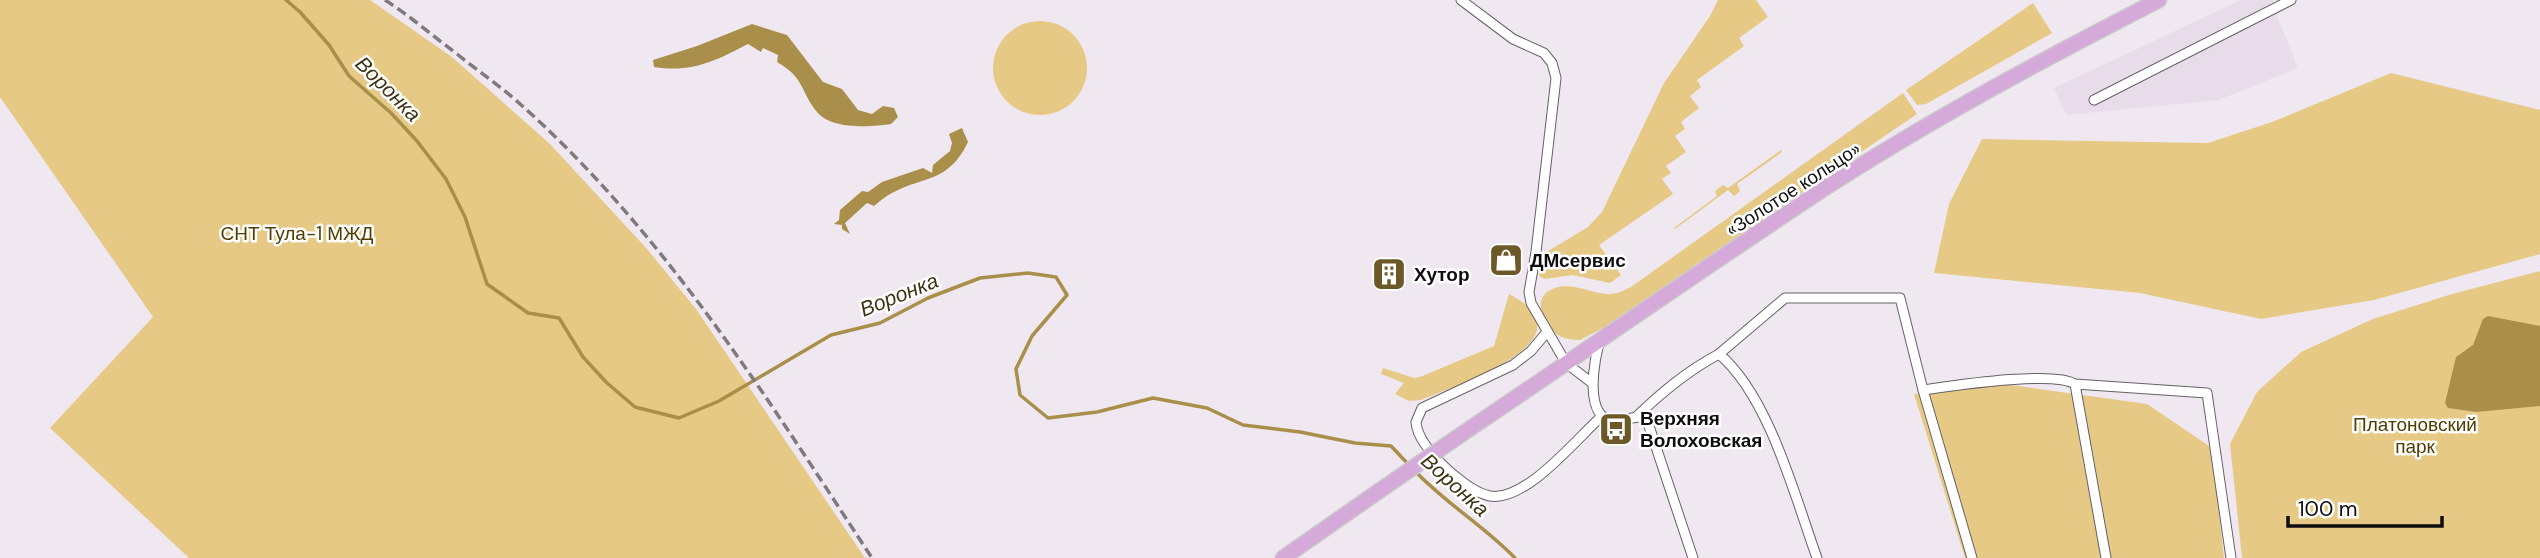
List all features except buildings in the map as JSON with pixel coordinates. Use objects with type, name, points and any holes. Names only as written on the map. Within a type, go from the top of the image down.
[{"type":"main road","name":"«Золотое кольцо»","points":[[1283,558],[1823,190],[1925,127],[2048,57],[2159,0]]},
{"type":"street","points":[[1461,0],[1513,39],[1544,53],[1556,74],[1529,292],[1531,303],[1566,363],[1592,383]]},
{"type":"street","points":[[2094,100],[2291,0]]},
{"type":"street","points":[[1636,416],[1675,381],[1719,354],[1785,298],[1900,298],[1923,390],[1972,558]]},
{"type":"street","points":[[1548,331],[1531,351],[1513,365],[1422,408],[1416,422],[1423,441],[1445,467],[1466,484],[1487,495],[1505,496],[1536,479],[1602,415]]},
{"type":"street","points":[[1600,340],[1593,360],[1592,383],[1602,415],[1615,421],[1636,416],[1645,418],[1693,558]]},
{"type":"street","points":[[1719,354],[1733,366],[1753,396],[1780,455],[1817,558]]},
{"type":"street","points":[[1923,390],[1991,380],[2061,380],[2075,384],[2207,393],[2231,558]]},
{"type":"street","points":[[2075,384],[2106,558]]},
{"type":"shaded area","points":[[2241,0],[2273,0],[2298,68],[2219,100],[2066,115],[2054,88]]},
{"type":"shaded area","points":[[752,24],[787,35],[823,82],[842,89],[858,110],[872,114],[883,106],[894,108],[898,117],[891,124],[863,126],[832,122],[817,112],[793,74],[777,62],[778,55],[763,48],[761,52],[748,44],[725,56],[692,67],[654,67],[653,60]]},
{"type":"shaded area","points":[[962,128],[968,142],[952,165],[944,171],[892,193],[874,206],[867,203],[845,223],[850,234],[842,229],[842,225],[834,224],[839,220],[840,210],[862,191],[868,192],[882,182],[923,168],[932,173],[933,165],[950,151],[952,143],[949,134]]},
{"type":"shaded area","points":[[2488,316],[2540,326],[2540,406],[2476,412],[2448,408],[2445,403],[2456,357],[2473,345],[2483,319]]},
{"type":"green space","name":"СНТ Тула-1 МЖД","points":[[0,0],[370,0],[452,57],[550,144],[647,249],[696,309],[865,558],[189,558],[50,428],[153,317],[0,97]]},
{"type":"green space","points":[[1718,0],[1756,0],[1768,17],[1739,38],[1744,46],[1697,80],[1701,87],[1690,96],[1699,108],[1681,122],[1685,129],[1675,136],[1686,152],[1666,166],[1671,173],[1662,179],[1673,194],[1599,245],[1621,275],[1610,283],[1573,275],[1545,279],[1540,277],[1540,256],[1588,227],[1602,212],[1664,83]]},
{"type":"green space","points":[[2033,3],[2052,33],[1926,104],[1917,105],[1906,90]]},
{"type":"green space","points":[[1040,21],[1058,24],[1073,35],[1084,50],[1087,68],[1084,86],[1073,101],[1058,112],[1040,115],[1022,112],[1007,101],[996,86],[993,68],[996,50],[1007,35],[1022,24]]},
{"type":"green space","points":[[2391,73],[2540,110],[2540,254],[2374,300],[2261,319],[2140,293],[1934,273],[1949,204],[1982,139],[2208,143],[2272,122]]},
{"type":"green space","points":[[1903,93],[1917,114],[1603,328],[1580,340],[1558,335],[1546,322],[1541,309],[1542,298],[1553,288],[1569,286],[1613,294],[1631,287]]},
{"type":"green space","points":[[1781,150],[1782,152],[1737,184],[1740,191],[1734,196],[1728,190],[1674,228],[1717,196],[1715,191],[1723,185],[1728,188]]},
{"type":"green space","name":"Платоновский парк","points":[[2540,271],[2540,558],[2242,558],[2230,444],[2257,392],[2301,352],[2373,319],[2452,294]]},
{"type":"green space","points":[[1509,294],[1532,311],[1537,328],[1529,344],[1511,359],[1487,372],[1421,400],[1409,401],[1395,394],[1404,383],[1381,374],[1383,368],[1414,378],[1420,377],[1494,346]]},
{"type":"green space","points":[[2004,384],[2147,404],[2212,448],[2224,558],[1965,558],[1914,394]]},
{"type":"waterway","name":"Воронка","points":[[286,0],[329,45],[349,76],[391,113],[417,141],[446,179],[465,217],[487,284],[528,313],[559,318],[583,357],[607,383],[635,407],[679,418],[719,401],[831,335],[880,323],[928,298],[980,278],[1028,273],[1056,277],[1067,295],[1032,336],[1016,369],[1020,395],[1048,418],[1097,412],[1153,398],[1207,408],[1243,425],[1391,446],[1409,465]]},
{"type":"waterway","name":"Воронка","points":[[1414,470],[1515,558]]},
{"type":"railway","points":[[385,0],[519,103],[621,206],[667,261],[710,319],[872,558]]},
{"type":"place","name":"ДМсервис","points":[[1506,260]]},
{"type":"place","name":"Хутор","points":[[1389,274]]},
{"type":"place","name":"Верхняя Волоховская","points":[[1616,429]]}]
